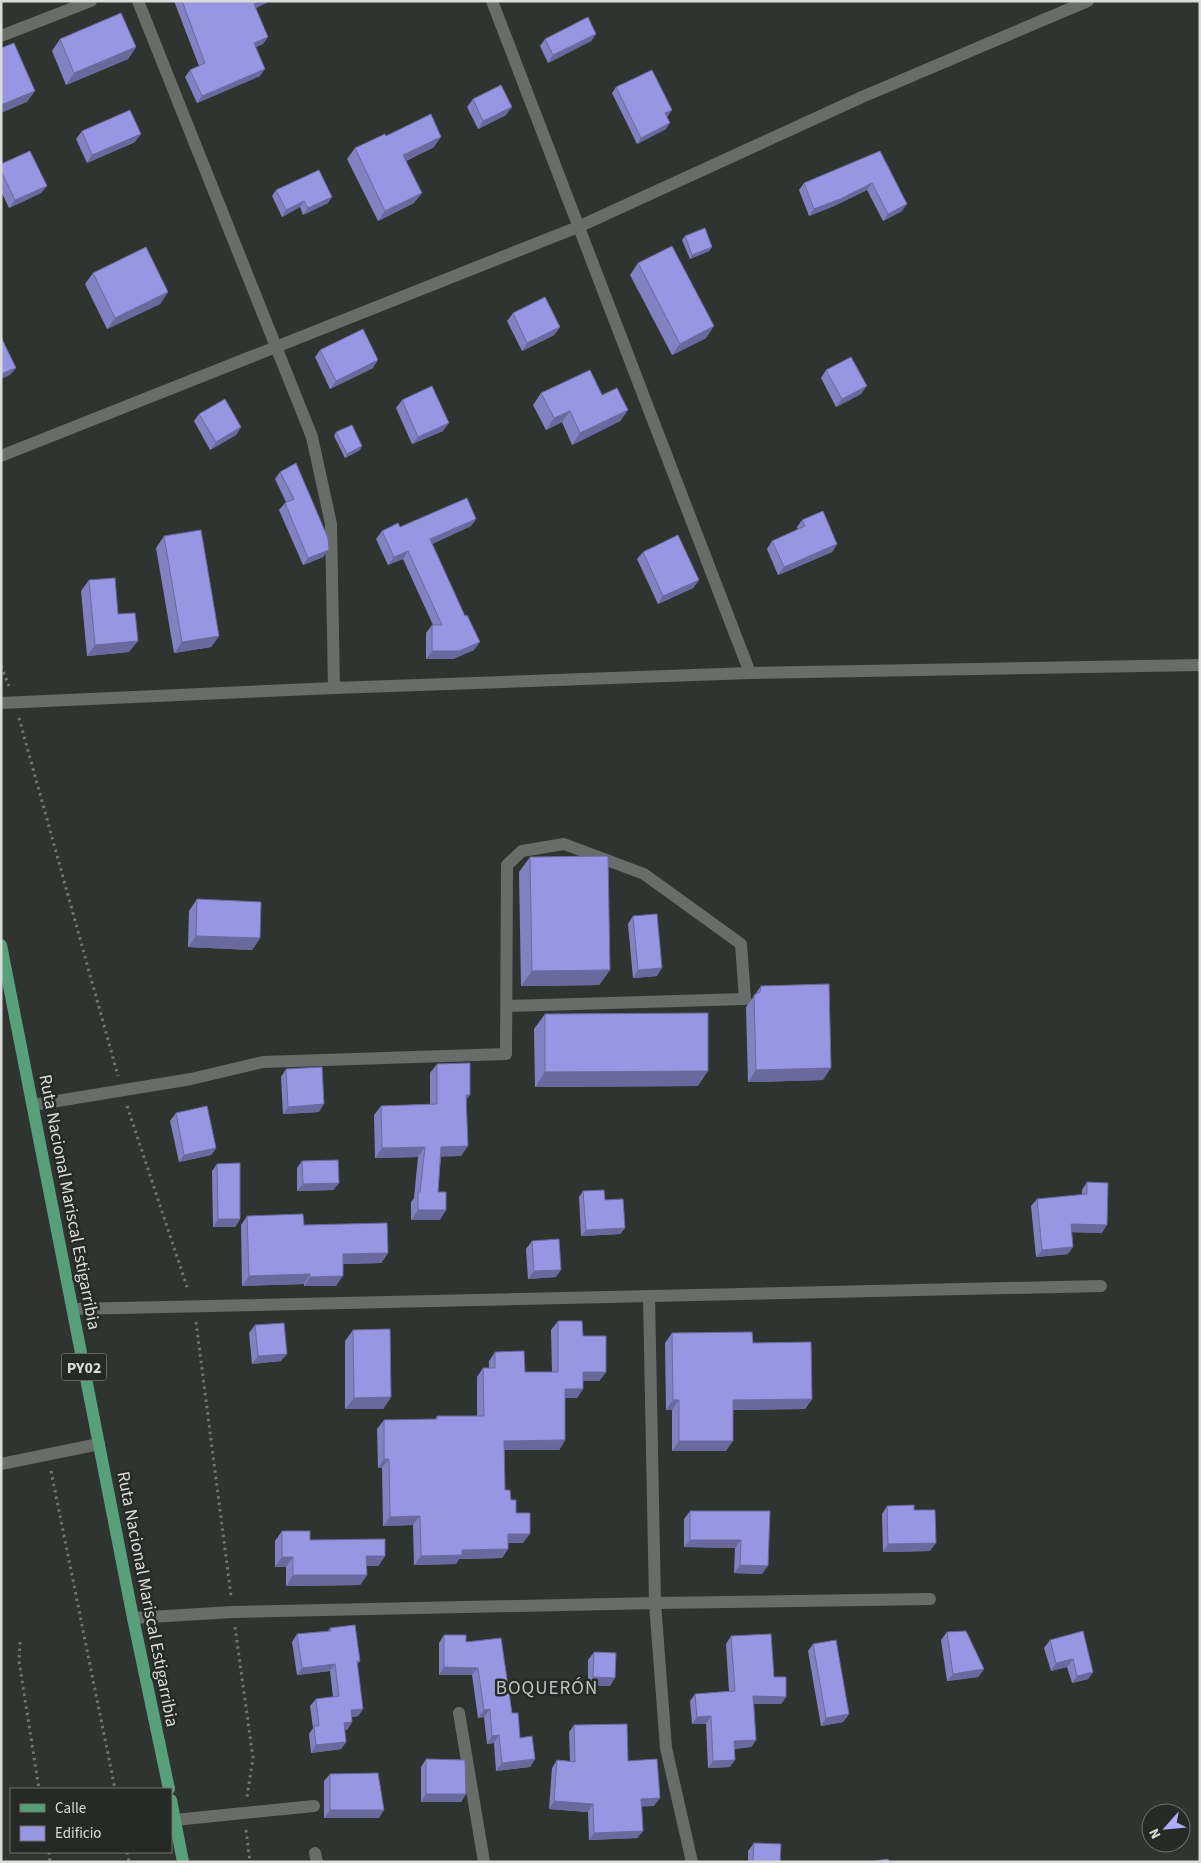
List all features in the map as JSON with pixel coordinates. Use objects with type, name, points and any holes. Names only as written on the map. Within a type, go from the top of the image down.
[{"type":"main road","name":"Ruta Nacional Mariscal Estigarribia","points":[[1,945],[98,1444],[169,1788]]},
{"type":"main road","points":[[172,1804],[183,1862]]},
{"type":"street","points":[[1,36],[91,1]]},
{"type":"street","points":[[138,1],[312,437],[331,524],[334,688]]},
{"type":"street","points":[[492,1],[750,673]]},
{"type":"street","points":[[1,456],[277,348],[578,226],[862,97],[1088,1]]},
{"type":"street","points":[[1,703],[334,688],[750,673],[1200,665]]},
{"type":"street","points":[[33,1106],[191,1079],[263,1062],[506,1054],[507,865],[522,851],[564,844],[644,874],[741,944],[745,999],[507,1006]]},
{"type":"street","points":[[72,1309],[1101,1286]]},
{"type":"street","points":[[649,1296],[655,1603],[666,1748],[692,1862]]},
{"type":"street","points":[[1,1464],[98,1444]]},
{"type":"street","points":[[133,1618],[232,1612],[930,1599]]},
{"type":"street","points":[[459,1713],[484,1862]]},
{"type":"street","points":[[176,1820],[314,1806]]},
{"type":"path","points":[[15,703],[122,1091],[194,1307],[232,1612],[253,1758],[244,1814],[250,1862]]},
{"type":"path","points":[[48,1455],[115,1788]]},
{"type":"path","points":[[20,1642],[19,1661],[39,1788]]},
{"type":"building","points":[[182,1],[260,1],[254,4],[268,37],[254,43],[265,69],[202,96],[190,70],[205,63]]},
{"type":"building","points":[[121,13],[136,47],[74,73],[60,39]]},
{"type":"building","points":[[588,17],[596,34],[553,55],[545,39]]},
{"type":"building","points":[[14,43],[35,91],[1,105],[1,48]]},
{"type":"building","points":[[652,70],[672,110],[665,113],[670,123],[641,138],[616,87]]},
{"type":"building","points":[[501,85],[512,107],[483,121],[473,99]]},
{"type":"building","points":[[130,110],[141,134],[92,155],[82,131]]},
{"type":"building","points":[[431,114],[441,137],[403,155],[422,193],[385,211],[355,148],[385,134],[386,136]]},
{"type":"building","points":[[30,151],[47,186],[15,200],[1,171],[1,164]]},
{"type":"building","points":[[880,151],[907,204],[888,214],[872,183],[840,199],[814,209],[804,183]]},
{"type":"building","points":[[319,170],[332,197],[308,208],[304,201],[286,210],[276,190]]},
{"type":"building","points":[[705,228],[712,247],[692,255],[685,236]]},
{"type":"building","points":[[672,246],[714,326],[680,344],[638,263]]},
{"type":"building","points":[[146,247],[168,292],[115,318],[93,273]]},
{"type":"building","points":[[545,297],[560,327],[527,343],[513,313]]},
{"type":"building","points":[[363,329],[378,360],[336,381],[320,350]]},
{"type":"building","points":[[1,337],[16,368],[1,374]]},
{"type":"building","points":[[851,357],[867,386],[842,399],[826,370]]},
{"type":"building","points":[[590,370],[602,395],[617,388],[628,410],[580,433],[570,411],[554,418],[541,393]]},
{"type":"building","points":[[432,386],[449,423],[418,437],[402,400]]},
{"type":"building","points":[[225,399],[241,427],[216,442],[199,414]]},
{"type":"building","points":[[352,425],[362,446],[347,454],[336,432]]},
{"type":"building","points":[[296,463],[328,538],[329,550],[308,558],[285,503],[294,499],[280,472]]},
{"type":"building","points":[[467,498],[476,519],[430,539],[465,616],[467,615],[480,642],[459,651],[432,651],[432,625],[442,625],[408,551],[394,557],[382,531],[398,523],[400,527]]},
{"type":"building","points":[[823,511],[837,544],[784,567],[772,541],[805,526],[802,520]]},
{"type":"building","points":[[201,530],[219,636],[182,642],[164,536]]},
{"type":"building","points":[[678,535],[699,580],[663,596],[643,552]]},
{"type":"building","points":[[115,578],[118,614],[135,613],[138,641],[95,645],[89,580]]},
{"type":"building","points":[[608,856],[610,970],[532,971],[530,857]]},
{"type":"building","points":[[197,899],[261,902],[260,938],[196,936]]},
{"type":"building","points":[[657,914],[662,968],[638,970],[633,916]]},
{"type":"building","points":[[829,984],[831,1068],[756,1070],[754,995],[760,992],[761,986]]},
{"type":"building","points":[[708,1013],[708,1071],[545,1072],[545,1014]]},
{"type":"building","points":[[470,1063],[470,1095],[466,1095],[468,1146],[441,1147],[438,1192],[446,1192],[446,1210],[418,1210],[418,1192],[420,1192],[425,1147],[382,1148],[381,1106],[437,1104],[437,1064]]},
{"type":"building","points":[[322,1067],[324,1104],[288,1107],[286,1069]]},
{"type":"building","points":[[207,1106],[216,1148],[184,1155],[176,1113]]},
{"type":"building","points":[[338,1160],[339,1183],[303,1184],[302,1161]]},
{"type":"building","points":[[240,1163],[240,1219],[218,1219],[217,1164]]},
{"type":"building","points":[[1087,1182],[1108,1183],[1107,1225],[1071,1224],[1073,1247],[1042,1250],[1037,1199],[1087,1194]]},
{"type":"building","points":[[604,1190],[605,1200],[623,1199],[625,1228],[586,1230],[583,1191]]},
{"type":"building","points":[[303,1214],[304,1225],[387,1223],[388,1253],[343,1254],[343,1276],[310,1277],[310,1274],[249,1276],[247,1216]]},
{"type":"building","points":[[559,1239],[561,1270],[534,1271],[532,1241]]},
{"type":"building","points":[[558,1321],[582,1321],[583,1336],[606,1336],[606,1372],[583,1372],[583,1389],[565,1389],[565,1440],[504,1441],[505,1490],[510,1490],[511,1500],[516,1500],[516,1513],[530,1513],[530,1534],[508,1534],[508,1549],[462,1550],[462,1555],[421,1556],[420,1516],[390,1517],[389,1459],[384,1459],[384,1420],[437,1419],[437,1416],[484,1416],[483,1368],[495,1368],[495,1352],[524,1351],[525,1372],[558,1372]]},
{"type":"building","points":[[284,1323],[287,1354],[258,1356],[255,1325]]},
{"type":"building","points":[[390,1329],[391,1397],[354,1398],[353,1330]]},
{"type":"building","points":[[752,1332],[753,1343],[811,1342],[812,1399],[733,1400],[733,1441],[679,1441],[679,1400],[673,1400],[672,1333]]},
{"type":"building","points":[[914,1505],[914,1510],[935,1510],[936,1543],[888,1544],[887,1506]]},
{"type":"building","points":[[690,1511],[770,1511],[768,1566],[740,1565],[741,1540],[690,1540]]},
{"type":"building","points":[[282,1531],[310,1531],[310,1540],[385,1539],[385,1556],[366,1556],[367,1575],[293,1575],[293,1557],[282,1557]]},
{"type":"building","points":[[355,1625],[360,1661],[357,1661],[363,1709],[351,1710],[352,1722],[344,1723],[346,1742],[316,1745],[314,1726],[319,1726],[316,1699],[339,1696],[335,1664],[302,1668],[297,1634],[331,1631],[330,1628]]},
{"type":"building","points":[[966,1631],[984,1669],[953,1674],[947,1632]]},
{"type":"building","points":[[1083,1631],[1093,1672],[1077,1676],[1073,1659],[1056,1663],[1050,1640]]},
{"type":"building","points":[[771,1634],[774,1677],[786,1677],[786,1697],[753,1696],[756,1740],[734,1741],[735,1760],[713,1761],[711,1716],[697,1717],[695,1694],[735,1691],[731,1636]]},
{"type":"building","points":[[444,1635],[466,1635],[466,1642],[501,1638],[512,1713],[518,1713],[520,1738],[532,1736],[535,1759],[502,1763],[499,1735],[492,1736],[490,1709],[484,1710],[478,1668],[444,1667]]},
{"type":"building","points":[[836,1640],[849,1714],[826,1718],[813,1644]]},
{"type":"building","points":[[594,1652],[616,1653],[615,1678],[593,1677]]},
{"type":"building","points":[[627,1724],[628,1761],[657,1759],[660,1798],[641,1799],[643,1831],[594,1833],[593,1804],[554,1801],[557,1760],[575,1762],[574,1725]]},
{"type":"building","points":[[426,1759],[465,1760],[466,1794],[426,1794]]},
{"type":"building","points":[[378,1773],[384,1810],[330,1810],[330,1774]]},
{"type":"building","points":[[754,1843],[781,1844],[780,1862],[753,1862]]},
{"type":"building","points":[[888,1859],[889,1862],[869,1862]]},
{"type":"district","name":"BOQUERÓN","points":[[547,1687]]}]
